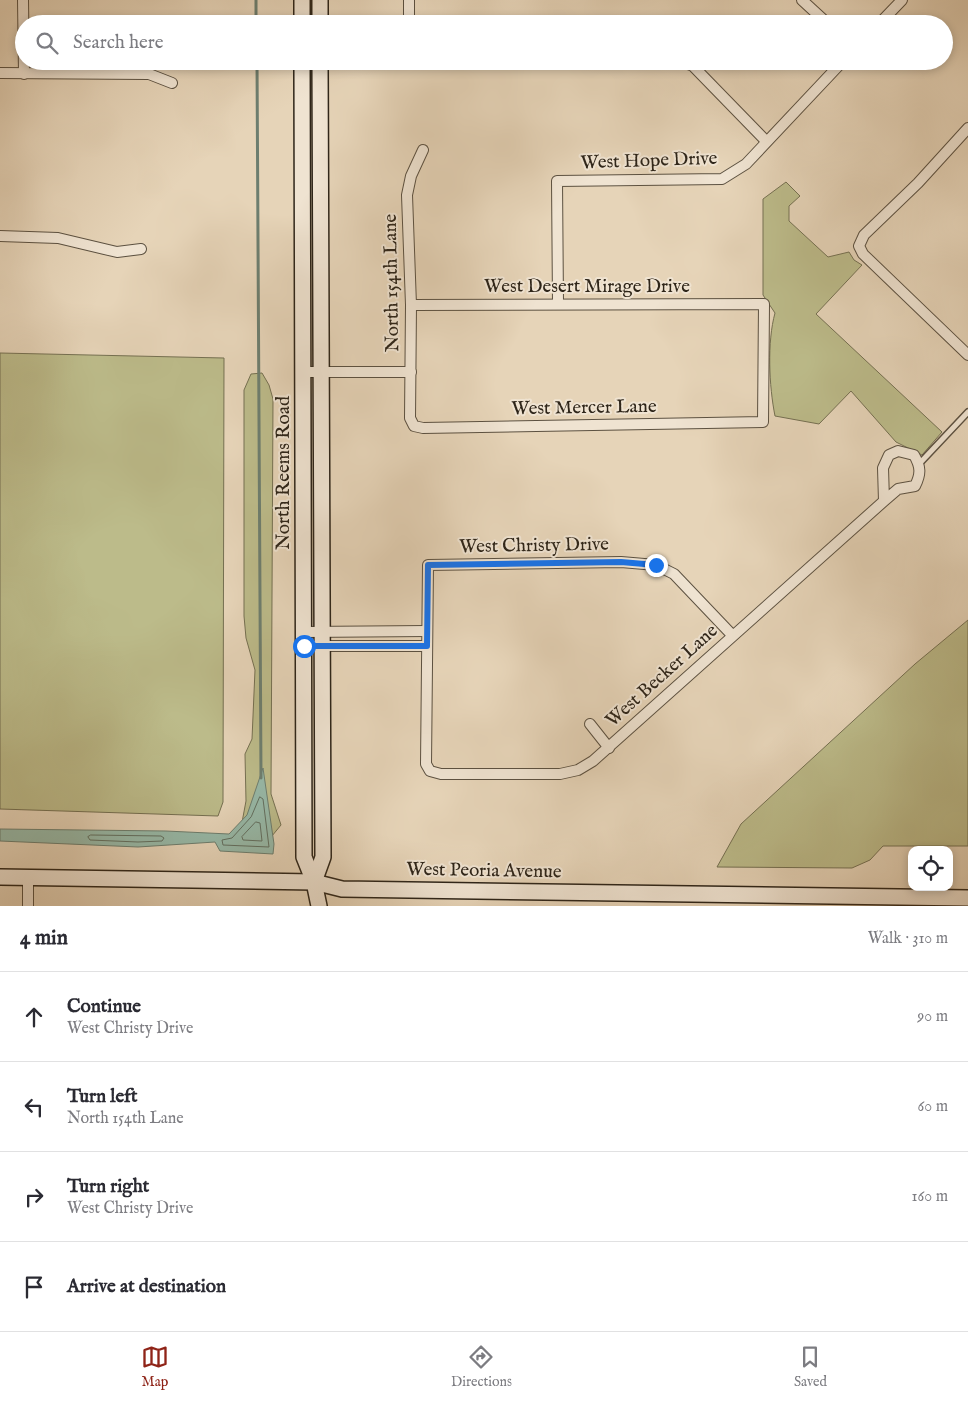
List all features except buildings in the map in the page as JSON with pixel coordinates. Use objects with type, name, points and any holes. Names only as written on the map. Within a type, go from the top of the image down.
[{"type":"main road","points":[[302,0],[302,15]]},
{"type":"main road","points":[[320,0],[320,15]]},
{"type":"main road","name":"North Reems Road","points":[[302,70],[305,639],[304,857],[314,882],[319,906]]},
{"type":"main road","name":"North Reems Road","points":[[314,882],[323,858],[320,70]]},
{"type":"main road","name":"West Peoria Avenue","points":[[0,877],[314,882],[352,889],[968,898]]},
{"type":"street","points":[[23,0],[23,15]]},
{"type":"street","points":[[408,0],[409,15]]},
{"type":"street","points":[[802,0],[818,15]]},
{"type":"street","points":[[888,15],[902,0]]},
{"type":"street","points":[[24,70],[24,74]]},
{"type":"street","points":[[697,70],[766,141]]},
{"type":"street","name":"West Hope Drive","points":[[558,304],[557,181],[722,179],[746,164],[834,70]]},
{"type":"street","points":[[0,73],[149,74],[172,84]]},
{"type":"street","points":[[967,351],[863,254],[859,246],[864,234],[918,183],[968,128]]},
{"type":"street","name":"North 154th Lane","points":[[410,418],[411,305],[407,195],[411,176],[423,150]]},
{"type":"street","points":[[0,236],[58,238],[117,252],[141,249]]},
{"type":"street","name":"West Desert Mirage Drive","points":[[411,305],[764,304],[763,422]]},
{"type":"street","points":[[304,372],[411,372]]},
{"type":"street","name":"West Mercer Lane","points":[[410,418],[414,426],[423,428],[763,422]]},
{"type":"street","points":[[884,501],[883,468],[889,455],[905,452],[914,455],[919,464]]},
{"type":"street","name":"West Becker Lane","points":[[427,646],[426,764],[430,771],[441,774],[560,774],[578,770],[608,748],[898,488],[915,486],[920,474],[919,464]]},
{"type":"street","name":"West Christy Drive","points":[[427,631],[428,565],[621,562],[656,565],[674,574],[733,636]]},
{"type":"street","points":[[305,639],[323,639],[374,631],[427,631],[427,646],[374,646],[323,639],[305,639]]},
{"type":"street","points":[[374,631],[374,646]]},
{"type":"street","points":[[590,724],[608,748]]},
{"type":"street","points":[[28,877],[28,906]]},
{"type":"lane","points":[[919,464],[968,412]]},
{"type":"shaded area","points":[[786,182],[800,196],[789,206],[789,221],[828,257],[849,252],[854,260],[862,265],[816,314],[942,432],[922,455],[896,442],[851,391],[819,424],[775,416],[771,391],[770,364],[772,325],[775,313],[763,295],[763,199]]},
{"type":"shaded area","points":[[0,353],[224,358],[223,802],[218,816],[0,809]]},
{"type":"shaded area","points":[[262,373],[269,385],[273,399],[271,794],[281,825],[267,842],[240,833],[246,801],[245,754],[252,739],[255,670],[246,638],[244,616],[244,390],[251,374]]},
{"type":"shaded area","points":[[968,620],[968,846],[883,846],[870,860],[852,868],[717,867],[741,824],[915,664]]},
{"type":"water","points":[[263,768],[274,844],[273,854],[220,851],[215,842],[138,847],[0,841],[0,829],[166,831],[229,834],[247,815]]},
{"type":"waterway","points":[[256,0],[256,15]]},
{"type":"waterway","points":[[257,70],[261,778]]},
{"type":"route","points":[[304,646],[427,646],[428,565],[621,562],[656,565]]}]
